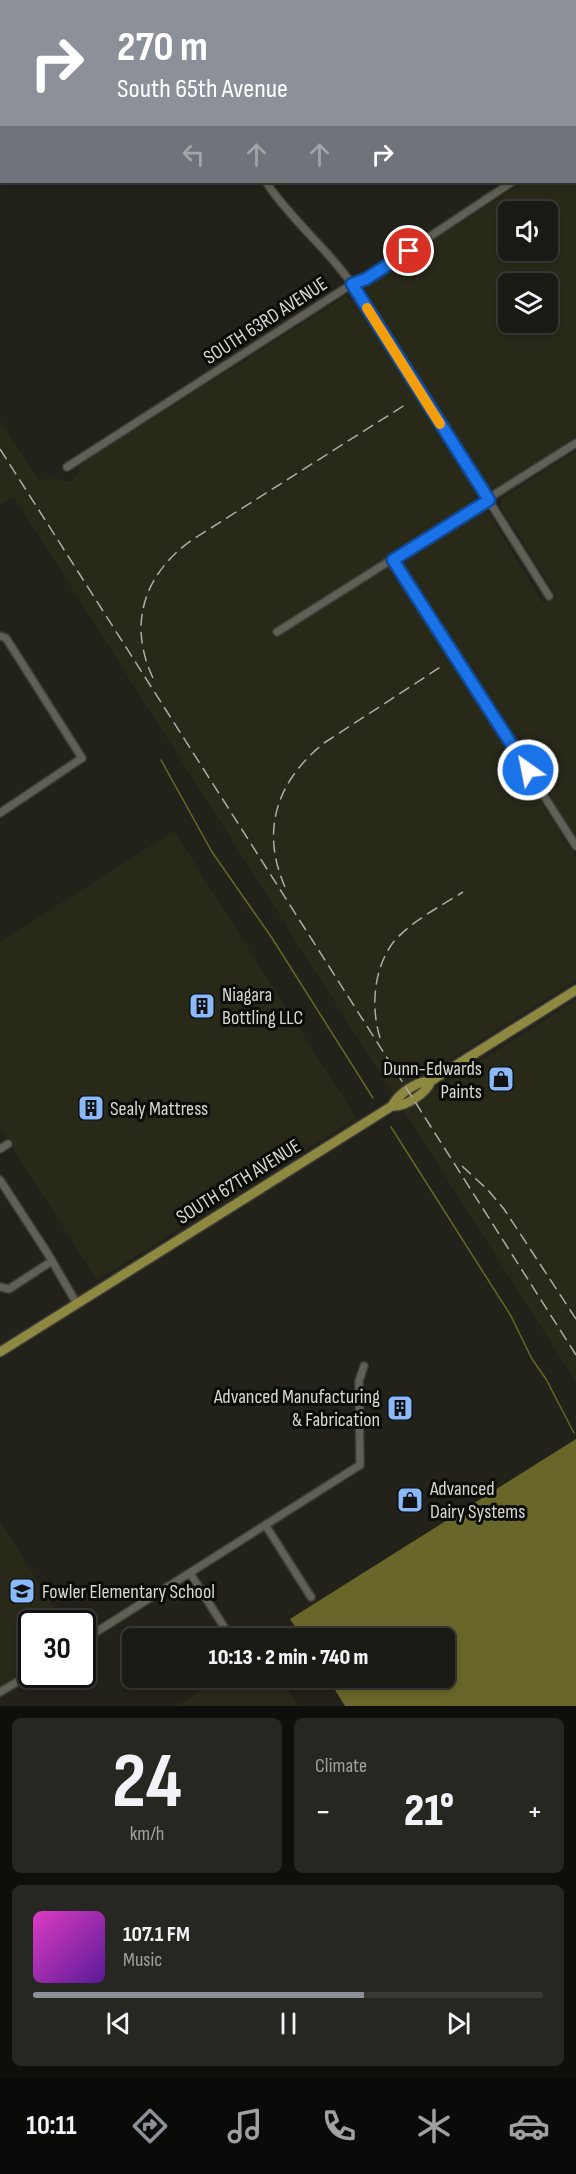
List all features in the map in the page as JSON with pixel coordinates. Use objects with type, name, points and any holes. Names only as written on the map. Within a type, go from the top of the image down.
[{"type":"main road","name":"SOUTH 67TH AVENUE","points":[[0,1352],[392,1106],[400,1106],[428,1089],[431,1082],[576,990]]},
{"type":"street","points":[[267,183],[280,204],[320,244],[352,284],[549,596]]},
{"type":"street","name":"SOUTH 63RD AVENUE","points":[[67,467],[352,284],[366,279],[510,183]]},
{"type":"street","points":[[277,632],[576,443]]},
{"type":"street","points":[[393,560],[576,846]]},
{"type":"street","points":[[0,813],[82,758],[6,638],[1,636]]},
{"type":"street","points":[[0,1149],[8,1144]]},
{"type":"street","points":[[0,1180],[77,1304]]},
{"type":"street","points":[[0,1287],[9,1289],[52,1261]]},
{"type":"street","points":[[96,1632],[360,1465],[359,1380],[364,1366]]},
{"type":"street","points":[[266,1526],[311,1597]]},
{"type":"street","points":[[190,1573],[225,1628]]},
{"type":"street","points":[[0,1692],[18,1681]]},
{"type":"shaded area","points":[[522,183],[576,183],[576,437],[498,487],[488,487],[364,289],[366,283]]},
{"type":"shaded area","points":[[346,296],[354,301],[476,494],[473,503],[385,558],[576,857],[576,980],[417,1080],[428,1094],[576,1000],[576,1382],[14,497],[0,505],[0,420],[40,482],[53,475],[61,481],[70,481],[77,475],[82,463]]},
{"type":"shaded area","points":[[576,451],[576,837],[408,572],[405,563],[408,558],[479,512],[485,511],[488,512],[543,603],[557,596],[501,507],[501,501]]},
{"type":"shaded area","points":[[174,831],[356,1118],[97,1280],[0,1128],[0,942]]},
{"type":"shaded area","points":[[576,1439],[576,1706],[345,1706],[334,1688],[455,1688],[455,1628],[296,1628],[290,1619]]},
{"type":"shaded area","name":"Fowler Elementary School","points":[[0,1520],[55,1610],[18,1610],[18,1674],[0,1686]]},
{"type":"shaded area","points":[[206,1688],[286,1688],[298,1706],[177,1706]]},
{"type":"waterway","points":[[161,760],[212,852],[272,938],[373,1098]]},
{"type":"waterway","points":[[391,1127],[511,1316],[532,1359],[546,1379],[574,1433]]},
{"type":"railway","points":[[153,678],[145,658],[142,619],[145,601],[162,568],[192,540],[408,403]]},
{"type":"railway","points":[[0,449],[576,1355]]},
{"type":"railway","points":[[285,887],[274,846],[274,826],[284,790],[295,774],[324,743],[442,666]]},
{"type":"railway","points":[[380,1038],[375,1014],[377,978],[392,944],[425,915],[463,892]]},
{"type":"railway","points":[[462,1166],[488,1190],[504,1209],[576,1319]]},
{"type":"slow traffic","points":[[367,308],[440,424]]},
{"type":"place","name":"Niagara Bottling LLC","points":[[202,1006]]},
{"type":"place","name":"Dunn-Edwards Paints","points":[[501,1079]]},
{"type":"place","name":"Sealy Mattress","points":[[91,1108]]},
{"type":"place","name":"Advanced Manufacturing & Fabrication","points":[[400,1408]]},
{"type":"place","name":"Advanced Dairy Systems","points":[[410,1500]]},
{"type":"place","name":"Fowler Elementary School","points":[[22,1591]]},
{"type":"route","points":[[409,251],[366,279],[352,284],[489,500],[393,560],[528,770]]}]
